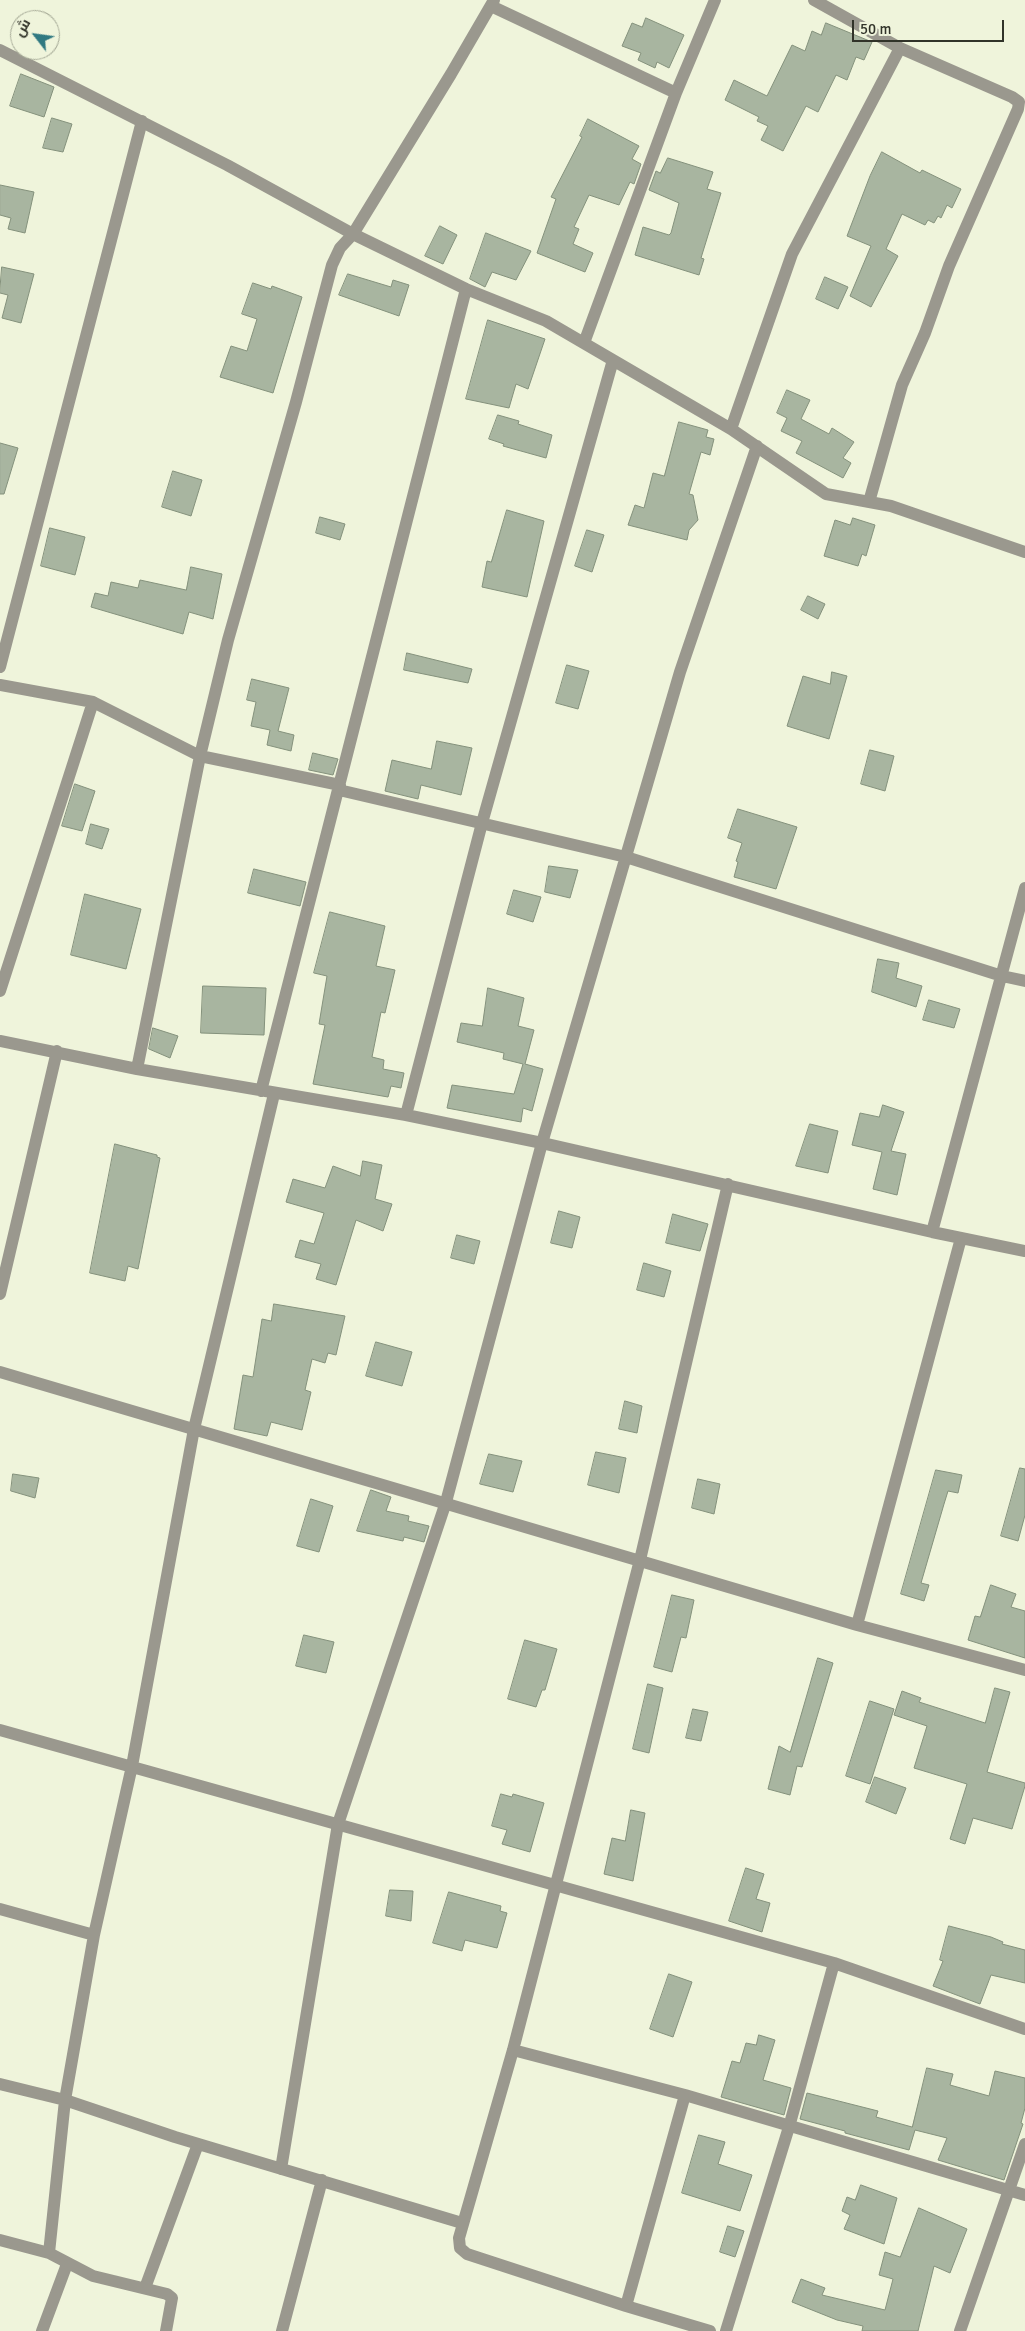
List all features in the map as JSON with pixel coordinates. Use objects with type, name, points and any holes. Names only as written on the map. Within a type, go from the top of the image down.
[{"type":"street","points":[[584,343],[676,92],[715,0]]},
{"type":"street","points":[[814,0],[900,48],[1012,97],[1019,102],[1018,109],[949,266],[926,333],[902,385],[870,502]]},
{"type":"street","points":[[137,1068],[200,756],[228,640],[296,402],[332,265],[340,248],[353,234],[492,3],[676,92]]},
{"type":"street","points":[[731,429],[792,254],[900,48]]},
{"type":"street","points":[[0,50],[142,121],[353,234],[466,289],[546,321],[731,429],[826,494],[891,506],[1025,552]]},
{"type":"street","points":[[0,667],[142,121]]},
{"type":"street","points":[[49,2254],[65,2100],[94,1934],[132,1766],[194,1429],[268,1093],[340,787],[466,289]]},
{"type":"street","points":[[406,1115],[482,823],[613,360]]},
{"type":"street","points":[[281,2169],[338,1824],[446,1502],[542,1143],[680,672],[757,446]]},
{"type":"street","points":[[0,686],[92,702],[200,756],[340,787],[626,857],[1002,976],[1025,980]]},
{"type":"street","points":[[0,991],[92,702]]},
{"type":"street","points":[[932,1232],[1025,888]]},
{"type":"street","points":[[0,1041],[268,1093],[406,1115],[542,1143],[932,1232],[1025,1251]]},
{"type":"street","points":[[0,1294],[57,1051]]},
{"type":"street","points":[[710,2331],[626,2306],[467,2254],[460,2248],[459,2238],[513,2050],[640,1560],[728,1184]]},
{"type":"street","points":[[857,1624],[961,1238]]},
{"type":"street","points":[[0,1372],[857,1624],[1025,1670]]},
{"type":"street","points":[[0,1730],[834,1963],[1025,2029]]},
{"type":"street","points":[[0,1909],[94,1934]]},
{"type":"street","points":[[726,2331],[789,2127],[834,1963]]},
{"type":"street","points":[[513,2050],[685,2095],[1025,2195]]},
{"type":"street","points":[[0,2084],[65,2100],[198,2144],[462,2223]]},
{"type":"street","points":[[626,2306],[685,2095]]},
{"type":"street","points":[[145,2288],[198,2144]]},
{"type":"street","points":[[960,2331],[1025,2144]]},
{"type":"street","points":[[282,2331],[322,2180]]},
{"type":"street","points":[[0,2240],[49,2254],[93,2276],[167,2294],[172,2298],[166,2331]]},
{"type":"street","points":[[42,2331],[67,2264]]},
{"type":"building","points":[[646,18],[684,35],[669,68],[657,62],[655,68],[638,60],[641,53],[622,46],[632,23],[642,27]]},
{"type":"building","points":[[826,23],[872,42],[864,60],[856,57],[847,80],[836,75],[818,112],[806,106],[783,151],[761,140],[768,126],[757,121],[759,117],[725,100],[734,80],[767,96],[792,45],[805,51],[812,31],[821,35]]},
{"type":"building","points":[[21,74],[54,87],[44,117],[10,106]]},
{"type":"building","points":[[52,118],[72,124],[63,152],[43,148]]},
{"type":"building","points":[[588,119],[639,146],[632,159],[641,164],[634,184],[630,182],[619,205],[589,195],[574,227],[579,229],[573,244],[593,253],[585,272],[537,253],[556,199],[551,197],[582,137],[580,136]]},
{"type":"building","points":[[882,152],[920,173],[922,170],[961,189],[952,208],[947,205],[941,218],[938,216],[934,223],[928,220],[925,225],[902,214],[886,249],[898,256],[871,307],[850,296],[871,246],[847,236],[870,176]]},
{"type":"building","points":[[668,158],[713,172],[707,189],[721,193],[701,258],[704,259],[699,275],[635,255],[643,227],[669,235],[671,233],[679,203],[649,190],[656,171],[660,173]]},
{"type":"building","points":[[0,185],[34,192],[25,233],[8,229],[11,218],[0,215]]},
{"type":"building","points":[[440,226],[457,235],[443,264],[425,256]]},
{"type":"building","points":[[486,233],[531,251],[516,280],[492,272],[485,287],[470,279]]},
{"type":"building","points":[[2,267],[34,274],[21,323],[2,318],[8,295],[0,293]]},
{"type":"building","points":[[348,274],[391,287],[393,280],[409,285],[399,316],[339,295]]},
{"type":"building","points":[[825,277],[848,287],[838,309],[816,299]]},
{"type":"building","points":[[253,283],[271,289],[272,286],[302,297],[273,393],[220,377],[231,346],[247,351],[257,319],[242,314]]},
{"type":"building","points":[[488,320],[545,339],[528,389],[516,384],[509,408],[466,399]]},
{"type":"building","points":[[787,390],[810,400],[801,419],[829,434],[832,428],[854,442],[843,458],[851,463],[843,478],[796,453],[802,441],[781,431],[787,418],[777,413]]},
{"type":"building","points":[[498,415],[519,421],[518,424],[552,435],[546,458],[503,446],[504,444],[489,439]]},
{"type":"building","points":[[679,422],[708,430],[706,437],[714,439],[710,455],[701,452],[689,494],[693,495],[698,520],[689,530],[687,540],[628,525],[635,505],[644,508],[653,473],[664,476]]},
{"type":"building","points":[[0,443],[18,448],[4,494],[0,494]]},
{"type":"building","points":[[173,471],[202,480],[191,516],[162,507]]},
{"type":"building","points":[[507,510],[544,521],[527,597],[482,587],[487,561],[491,562]]},
{"type":"building","points":[[320,517],[345,524],[340,540],[316,533]]},
{"type":"building","points":[[853,518],[875,525],[866,556],[862,554],[858,566],[824,556],[835,520],[850,525]]},
{"type":"building","points":[[50,528],[85,537],[75,575],[41,566]]},
{"type":"building","points":[[587,530],[604,535],[592,572],[575,566]]},
{"type":"building","points":[[191,567],[222,574],[213,619],[189,612],[183,634],[91,607],[95,593],[108,596],[111,582],[138,588],[140,580],[186,590]]},
{"type":"building","points":[[808,596],[825,604],[818,619],[801,610]]},
{"type":"building","points":[[407,653],[472,669],[468,683],[404,670]]},
{"type":"building","points":[[567,665],[589,671],[578,709],[556,703]]},
{"type":"building","points":[[832,672],[847,676],[829,739],[787,726],[803,676],[830,684]]},
{"type":"building","points":[[252,679],[289,688],[278,731],[294,735],[291,751],[267,745],[270,730],[251,726],[256,702],[247,700]]},
{"type":"building","points":[[437,741],[472,748],[461,795],[421,785],[418,799],[385,791],[392,760],[431,769]]},
{"type":"building","points":[[870,750],[894,756],[885,791],[861,784]]},
{"type":"building","points":[[313,753],[338,759],[333,775],[309,770]]},
{"type":"building","points":[[75,784],[95,791],[82,831],[62,826]]},
{"type":"building","points":[[738,809],[797,827],[776,889],[734,877],[738,862],[736,861],[742,843],[728,838]]},
{"type":"building","points":[[91,824],[109,829],[102,849],[86,844]]},
{"type":"building","points":[[549,866],[578,870],[570,898],[545,892]]},
{"type":"building","points":[[254,869],[306,882],[300,906],[248,893]]},
{"type":"building","points":[[514,890],[541,897],[533,922],[507,914]]},
{"type":"building","points":[[85,894],[141,909],[126,969],[71,955]]},
{"type":"building","points":[[330,912],[385,926],[376,966],[395,970],[385,1013],[381,1012],[372,1057],[384,1060],[383,1069],[404,1073],[401,1088],[391,1086],[388,1097],[313,1084],[325,1025],[319,1024],[327,976],[314,973]]},
{"type":"building","points":[[878,959],[899,963],[896,978],[922,986],[916,1007],[872,992]]},
{"type":"building","points":[[203,986],[266,988],[264,1035],[201,1033]]},
{"type":"building","points":[[488,988],[524,998],[518,1026],[534,1030],[525,1064],[543,1069],[532,1111],[523,1108],[521,1122],[447,1108],[452,1085],[514,1094],[523,1064],[503,1059],[504,1053],[457,1042],[461,1023],[482,1026]]},
{"type":"building","points":[[929,1000],[960,1009],[954,1028],[923,1020]]},
{"type":"building","points":[[153,1028],[178,1036],[170,1058],[149,1049]]},
{"type":"building","points":[[883,1105],[904,1112],[891,1151],[906,1154],[897,1195],[873,1189],[882,1152],[852,1145],[860,1113],[879,1117]]},
{"type":"building","points":[[810,1124],[838,1131],[828,1173],[796,1166]]},
{"type":"building","points":[[115,1144],[157,1155],[160,1158],[138,1269],[128,1266],[125,1281],[90,1273]]},
{"type":"building","points":[[363,1161],[382,1165],[375,1199],[392,1204],[383,1231],[356,1220],[336,1285],[316,1279],[321,1264],[295,1257],[300,1240],[314,1244],[324,1213],[286,1202],[293,1179],[325,1188],[333,1166],[360,1176]]},
{"type":"building","points":[[559,1211],[580,1217],[572,1248],[551,1243]]},
{"type":"building","points":[[673,1214],[708,1224],[700,1251],[666,1243]]},
{"type":"building","points":[[457,1235],[480,1241],[474,1264],[451,1258]]},
{"type":"building","points":[[644,1263],[671,1271],[664,1297],[637,1290]]},
{"type":"building","points":[[274,1304],[345,1316],[336,1355],[328,1353],[325,1363],[312,1359],[305,1390],[311,1392],[302,1430],[271,1422],[267,1436],[234,1429],[243,1375],[253,1377],[262,1319],[271,1321]]},
{"type":"building","points":[[376,1342],[412,1352],[402,1386],[366,1376]]},
{"type":"building","points":[[625,1401],[642,1406],[637,1433],[619,1429]]},
{"type":"building","points":[[596,1452],[626,1458],[619,1493],[588,1485]]},
{"type":"building","points":[[489,1454],[522,1461],[513,1492],[480,1484]]},
{"type":"building","points":[[1020,1468],[1025,1469],[1025,1515],[1018,1541],[1001,1536]]},
{"type":"building","points":[[936,1470],[962,1475],[958,1493],[948,1491],[944,1504],[921,1583],[929,1585],[924,1601],[901,1594]]},
{"type":"building","points":[[13,1474],[39,1478],[35,1498],[11,1491]]},
{"type":"building","points":[[698,1479],[720,1484],[714,1514],[692,1508]]},
{"type":"building","points":[[371,1490],[391,1497],[386,1511],[409,1516],[408,1521],[429,1526],[424,1542],[404,1537],[403,1541],[357,1531]]},
{"type":"building","points":[[311,1499],[333,1506],[319,1552],[297,1546]]},
{"type":"building","points":[[991,1585],[1016,1594],[1011,1607],[1025,1611],[1025,1658],[968,1640],[975,1616],[980,1617]]},
{"type":"building","points":[[672,1595],[694,1600],[686,1638],[681,1637],[672,1672],[654,1667]]},
{"type":"building","points":[[304,1635],[334,1642],[326,1673],[296,1666]]},
{"type":"building","points":[[525,1640],[557,1649],[545,1690],[542,1690],[536,1707],[508,1699]]},
{"type":"building","points":[[818,1658],[833,1663],[802,1767],[797,1766],[790,1795],[768,1789],[779,1746],[790,1752]]},
{"type":"building","points":[[648,1684],[663,1688],[649,1753],[633,1749]]},
{"type":"building","points":[[995,1688],[1010,1692],[987,1772],[1025,1783],[1025,1786],[1012,1829],[973,1818],[965,1844],[950,1839],[967,1784],[914,1768],[927,1726],[894,1715],[902,1691],[921,1698],[919,1702],[985,1723]]},
{"type":"building","points":[[870,1701],[894,1709],[870,1784],[846,1776]]},
{"type":"building","points":[[693,1709],[708,1712],[701,1741],[686,1738]]},
{"type":"building","points":[[875,1777],[906,1788],[896,1814],[866,1802]]},
{"type":"building","points":[[501,1794],[512,1797],[513,1794],[544,1803],[530,1852],[502,1844],[507,1830],[492,1826]]},
{"type":"building","points":[[631,1810],[645,1813],[633,1881],[604,1874],[612,1838],[625,1841]]},
{"type":"building","points":[[746,1868],[764,1874],[756,1899],[770,1903],[762,1932],[729,1921]]},
{"type":"building","points":[[390,1890],[413,1891],[411,1921],[386,1916]]},
{"type":"building","points":[[449,1892],[501,1906],[500,1911],[507,1913],[497,1948],[465,1940],[462,1951],[433,1943]]},
{"type":"building","points":[[949,1926],[991,1937],[1003,1942],[1002,1944],[1025,1950],[1025,1983],[991,1975],[980,2004],[933,1986],[943,1961],[940,1960]]},
{"type":"building","points":[[669,1974],[692,1982],[673,2037],[650,2029]]},
{"type":"building","points":[[759,2035],[775,2040],[763,2080],[791,2088],[784,2115],[721,2097],[732,2061],[740,2063],[746,2043],[756,2045]]},
{"type":"building","points":[[927,2068],[953,2074],[950,2085],[989,2096],[995,2071],[1025,2078],[1025,2108],[1021,2123],[1023,2124],[1004,2180],[938,2160],[947,2138],[915,2130],[909,2150],[800,2119],[807,2093],[878,2111],[876,2117],[912,2127]]},
{"type":"building","points":[[699,2135],[725,2142],[718,2164],[752,2175],[740,2211],[682,2193]]},
{"type":"building","points":[[861,2185],[897,2198],[884,2244],[844,2229],[850,2215],[842,2211],[847,2197],[855,2200]]},
{"type":"building","points":[[919,2208],[967,2229],[950,2273],[934,2266],[918,2331],[862,2331],[863,2326],[837,2320],[792,2302],[801,2279],[825,2288],[822,2295],[885,2310],[893,2279],[879,2275],[885,2252],[900,2257]]},
{"type":"building","points":[[728,2226],[744,2231],[735,2257],[720,2252]]}]
